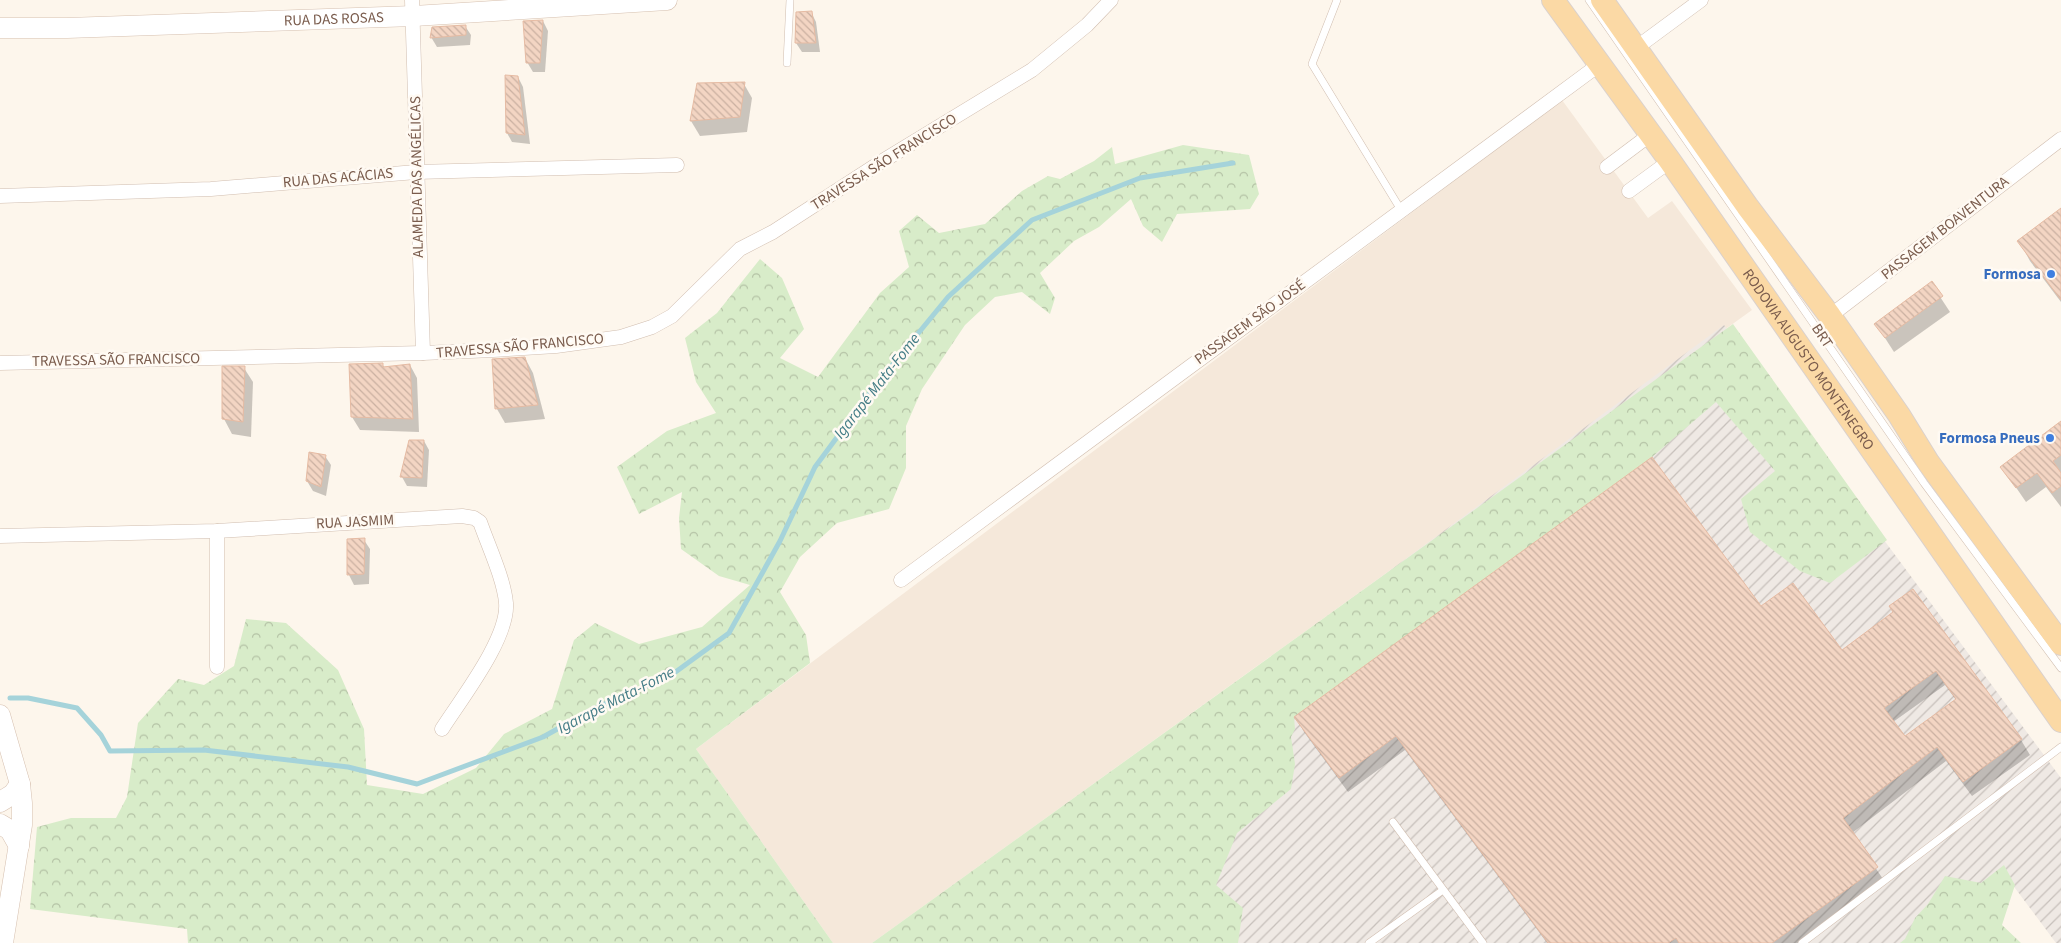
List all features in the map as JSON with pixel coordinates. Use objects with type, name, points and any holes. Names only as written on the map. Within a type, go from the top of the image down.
[{"type":"main road","name":"RODOVIA AUGUSTO MONTENEGRO","points":[[1552,0],[1670,161],[2061,721]]},
{"type":"main road","points":[[1602,0],[1747,206],[1830,316],[1899,415],[1928,462],[2061,643]]},
{"type":"street","name":"RUA DAS ROSAS","points":[[0,28],[67,28],[413,8],[667,0]]},
{"type":"street","name":"TRAVESSA SÃO FRANCISCO","points":[[0,363],[423,354],[556,346],[621,337],[652,327],[672,316],[740,249],[773,232],[881,162],[1032,70],[1087,25],[1111,0]]},
{"type":"street","points":[[1636,48],[1701,0]]},
{"type":"street","name":"ALAMEDA DAS ANGÉLICAS","points":[[413,8],[416,172],[423,354]]},
{"type":"street","name":"PASSAGEM SÃO JOSÉ","points":[[901,580],[1600,64]]},
{"type":"street","points":[[1608,167],[1650,134]]},
{"type":"street","name":"PASSAGEM BOAVENTURA","points":[[1830,316],[2061,139]]},
{"type":"street","points":[[1629,191],[1670,161]]},
{"type":"street","name":"RUA DAS ACÁCIAS","points":[[0,196],[211,189],[416,172],[677,166]]},
{"type":"street","name":"RUA JASMIM","points":[[0,536],[218,531],[462,516],[474,518],[480,522],[504,591],[506,614],[494,647],[442,729]]},
{"type":"street","points":[[218,531],[218,667]]},
{"type":"street","points":[[0,715],[20,784],[22,803],[22,825],[3,943]]},
{"type":"street","points":[[0,802],[13,794],[20,784]]},
{"type":"street","points":[[0,824],[10,830],[19,846]]},
{"type":"lane","points":[[787,63],[790,0]]},
{"type":"lane","points":[[1337,0],[1312,64],[1401,210]]},
{"type":"lane","name":"BRT","points":[[1589,0],[1924,483],[2061,668]]},
{"type":"lane","points":[[1802,943],[2061,747]]},
{"type":"lane","points":[[1392,822],[1484,943]]},
{"type":"lane","points":[[1369,943],[1444,890]]},
{"type":"shaded area","points":[[1562,100],[1648,218],[1672,201],[1752,310],[872,943],[833,943],[696,749]]},
{"type":"shaded area","points":[[1724,325],[2061,778],[2061,943],[2056,943],[2006,876],[1914,943],[883,943]]},
{"type":"green space","points":[[1183,145],[1249,155],[1259,194],[1250,209],[1177,214],[1162,242],[1143,226],[1131,199],[1099,227],[1074,241],[1040,273],[1055,298],[1050,314],[1022,292],[995,297],[965,325],[922,389],[906,426],[906,468],[889,509],[837,523],[800,557],[780,592],[806,635],[810,663],[696,749],[833,943],[188,943],[187,929],[30,909],[37,827],[71,818],[116,818],[127,797],[138,723],[178,679],[204,685],[234,666],[246,619],[286,623],[338,670],[364,729],[367,785],[423,794],[476,768],[504,734],[552,709],[574,640],[595,623],[639,644],[702,627],[750,585],[719,576],[681,549],[679,518],[682,492],[639,514],[617,467],[667,431],[716,413],[696,382],[685,338],[717,313],[760,259],[782,278],[804,329],[780,358],[818,377],[880,293],[909,267],[899,231],[917,215],[939,233],[985,224],[1022,191],[1048,176],[1060,179],[1094,161],[1112,147],[1115,164]]},
{"type":"green space","points":[[1733,324],[1887,540],[1830,583],[1800,571],[1750,532],[1741,499],[1775,471],[1716,402],[1652,457],[1294,717],[1295,729],[1291,737],[1295,764],[1291,789],[1237,833],[1216,885],[1243,908],[1238,943],[872,943]]},
{"type":"green space","points":[[2004,865],[2015,885],[2002,925],[2021,943],[1900,943],[1905,939],[1915,918],[1928,904],[1945,876],[1981,883]]},
{"type":"building","points":[[812,11],[816,43],[795,43],[796,12]]},
{"type":"building","points":[[543,20],[540,63],[526,63],[523,21]]},
{"type":"building","points":[[466,25],[466,35],[430,38],[432,27]]},
{"type":"building","points":[[505,75],[518,76],[525,135],[506,133]]},
{"type":"building","points":[[745,82],[740,117],[690,121],[697,83]]},
{"type":"building","name":"Formosa","points":[[2061,208],[2061,300],[2017,241]]},
{"type":"building","points":[[1932,281],[1943,296],[1885,338],[1874,324]]},
{"type":"building","points":[[525,357],[538,405],[495,409],[492,359]]},
{"type":"building","points":[[383,363],[383,367],[410,364],[413,419],[351,417],[349,364]]},
{"type":"building","points":[[222,366],[245,366],[243,422],[222,419]]},
{"type":"building","name":"Formosa Pneus","points":[[2061,421],[2061,455],[2053,461],[2061,473],[2061,486],[2052,493],[2037,473],[2016,488],[2000,467]]},
{"type":"building","points":[[409,440],[424,440],[422,478],[400,477]]},
{"type":"building","points":[[309,452],[326,455],[321,487],[306,481]]},
{"type":"building","points":[[1652,457],[1761,606],[1793,583],[1842,650],[1893,612],[1889,606],[1913,589],[2022,739],[1963,782],[1937,747],[1843,818],[1878,867],[1772,943],[1679,943],[1676,938],[1668,943],[1548,943],[1396,736],[1339,778],[1294,717]],"holes":[[[1936,671],[1956,699],[1905,736],[1884,708]]]},
{"type":"building","points":[[365,538],[364,574],[347,575],[347,539]]},
{"type":"waterway","name":"Igarapé Mata-Fome","points":[[10,698],[28,698],[77,708],[101,735],[110,751],[204,750],[348,767],[417,784],[543,737],[593,709],[670,676],[729,633],[780,541],[815,467],[875,386],[948,297],[1032,220],[1140,178],[1233,163]]},
{"type":"place","name":"Formosa","points":[[2051,274]]},
{"type":"place","name":"Formosa Pneus","points":[[2050,438]]}]
